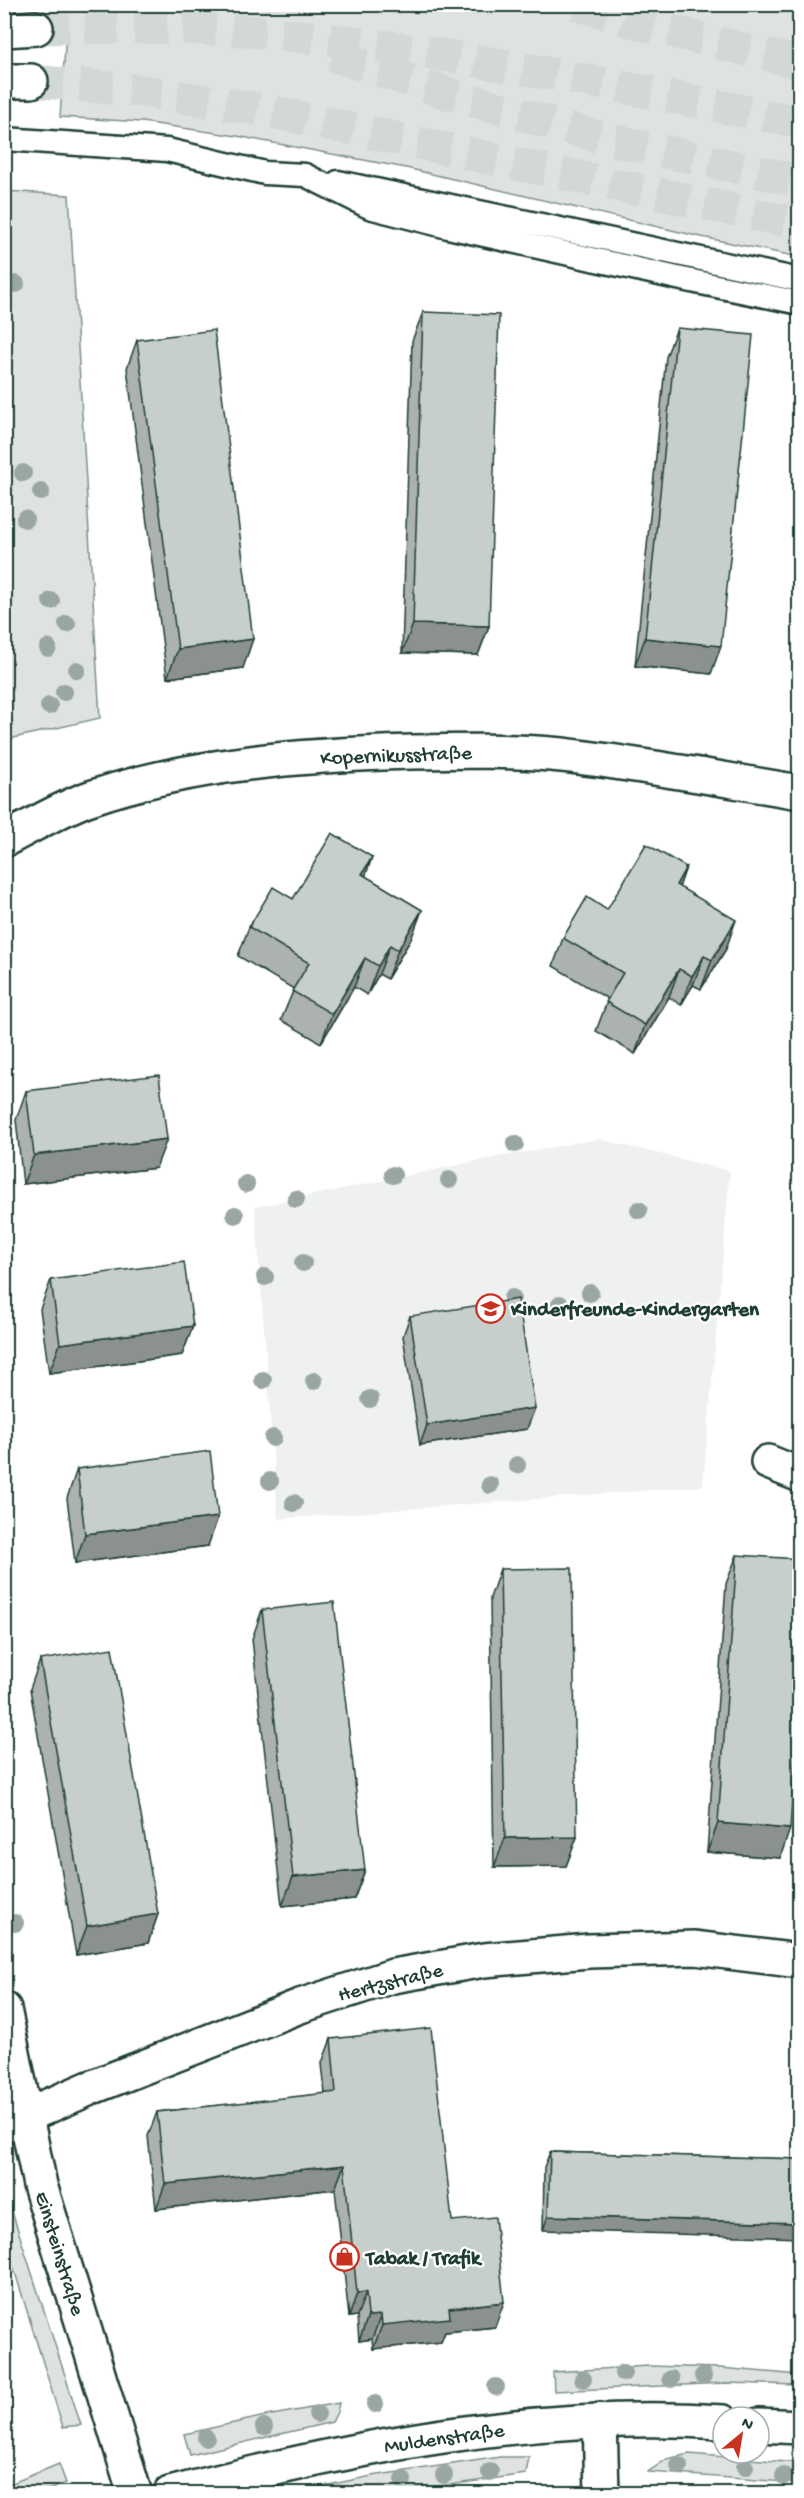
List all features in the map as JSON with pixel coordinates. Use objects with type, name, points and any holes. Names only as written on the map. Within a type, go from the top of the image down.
[{"type":"street","name":"Kopernikusstraße","points":[[4,840],[88,799],[147,781],[193,771],[274,759],[362,753],[465,751],[559,755],[643,766],[800,792]]},
{"type":"street","points":[[768,1462],[800,1475]]},
{"type":"street","name":"Hertzstraße","points":[[16,2121],[90,2088],[300,2006],[393,1976],[484,1960],[589,1951],[695,1948],[800,1961]]},
{"type":"street","name":"Einsteinstraße","points":[[4,2009],[16,2121],[39,2185],[135,2493]]},
{"type":"street","name":"Muldenstraße","points":[[170,2493],[259,2470],[398,2442],[600,2420],[678,2419],[711,2421]]},
{"type":"street","points":[[600,2420],[602,2493]]},
{"type":"street","points":[[771,2425],[800,2427]]},
{"type":"lane","points":[[4,139],[167,150],[265,173],[305,175],[800,280]]},
{"type":"lane","points":[[305,175],[369,207],[682,279],[800,303]]},
{"type":"shaded area","points":[[68,5],[799,5],[799,257],[697,236],[406,168],[237,136],[142,122],[60,117]]},
{"type":"shaded area","points":[[4,191],[69,195],[100,718],[5,740]]},
{"type":"shaded area","name":"Kinderfreunde-Kindergarten","points":[[598,1139],[730,1171],[703,1486],[278,1519],[255,1207],[492,1158]]},
{"type":"shaded area","points":[[5,2190],[81,2425],[63,2427],[5,2240]]},
{"type":"shaded area","points":[[648,2366],[720,2368],[799,2375],[799,2385],[726,2383],[554,2391],[553,2372]]},
{"type":"shaded area","points":[[339,2403],[332,2422],[190,2455],[184,2434],[261,2417]]},
{"type":"shaded area","points":[[689,2454],[711,2456],[711,2465],[771,2465],[771,2461],[799,2463],[799,2483],[648,2472],[667,2459]]},
{"type":"shaded area","points":[[500,2457],[529,2457],[526,2474],[393,2493],[289,2493],[372,2476]]},
{"type":"shaded area","points":[[59,2464],[66,2483],[41,2493],[5,2493],[5,2486]]},
{"type":"building","points":[[423,312],[499,315],[489,626],[413,624]]},
{"type":"building","points":[[677,328],[753,335],[721,646],[645,638]]},
{"type":"building","points":[[214,330],[253,639],[178,649],[137,340]]},
{"type":"building","points":[[332,833],[372,857],[362,874],[422,910],[398,950],[390,945],[378,966],[365,958],[332,1014],[292,991],[309,963],[249,927],[273,887],[293,899]]},
{"type":"building","points":[[646,844],[686,867],[676,885],[736,920],[712,960],[704,956],[692,976],[679,969],[645,1025],[606,1002],[623,973],[563,938],[587,897],[607,910]]},
{"type":"building","points":[[159,1075],[167,1139],[34,1155],[26,1091]]},
{"type":"building","points":[[184,1262],[193,1326],[60,1344],[51,1280]]},
{"type":"building","points":[[518,1299],[535,1408],[427,1425],[410,1316]]},
{"type":"building","points":[[210,1451],[218,1517],[85,1534],[77,1469]]},
{"type":"building","points":[[737,1555],[800,1559],[800,1692],[790,1829],[718,1823]]},
{"type":"building","points":[[572,1568],[577,1837],[505,1838],[500,1569]]},
{"type":"building","points":[[334,1602],[365,1870],[293,1877],[262,1610]]},
{"type":"building","points":[[112,1648],[158,1914],[87,1926],[40,1660]]},
{"type":"building","points":[[431,2028],[452,2221],[495,2217],[504,2302],[449,2308],[450,2318],[382,2325],[381,2315],[368,2316],[366,2292],[357,2293],[344,2165],[165,2184],[157,2112],[336,2092],[331,2039]]},
{"type":"building","points":[[550,2152],[800,2159],[800,2223],[548,2216]]},
{"type":"tunnel","points":[[576,4],[641,24],[800,63]]},
{"type":"tunnel","points":[[36,28],[202,29],[326,39],[462,58],[800,122]]},
{"type":"tunnel","points":[[333,55],[450,94],[599,137],[800,181]]},
{"type":"tunnel","points":[[31,81],[143,91],[263,110],[800,224]]},
{"type":"place","name":"Kinderfreunde-Kindergarten","points":[[490,1308]]},
{"type":"place","name":"Tabak / Trafik","points":[[345,2257]]}]
